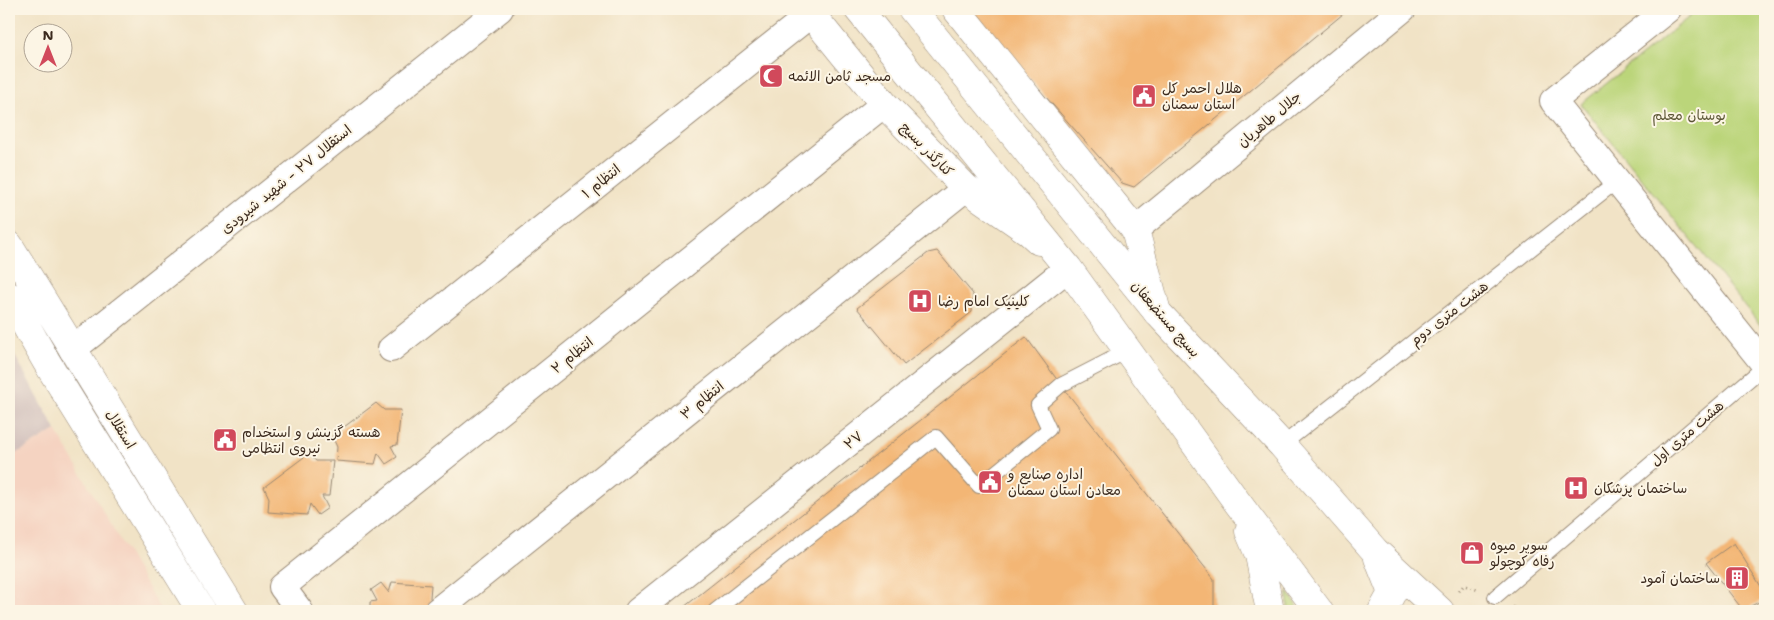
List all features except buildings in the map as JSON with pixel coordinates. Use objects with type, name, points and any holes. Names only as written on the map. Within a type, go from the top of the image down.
[{"type":"main road","points":[[858,9],[1068,268],[1237,502],[1320,611]]},
{"type":"main road","name":"بسیج مستضعفان","points":[[912,9],[1158,312],[1282,445],[1375,551],[1440,611]]},
{"type":"main road","points":[[956,9],[1135,230],[1158,312]]},
{"type":"main road","name":"کنارگذر بسیج","points":[[809,11],[884,104],[966,188],[1028,231],[1068,268]]},
{"type":"main road","name":"استقلال","points":[[9,245],[234,611]]},
{"type":"main road","name":"استقلال","points":[[9,296],[46,361],[201,611]]},
{"type":"main road","points":[[1237,502],[1259,555],[1270,611]]},
{"type":"main road","points":[[1375,551],[1392,593],[1382,611]]},
{"type":"street","name":"استقلال ۲۷ - شهید شیرودی","points":[[72,350],[500,9]]},
{"type":"street","name":"جلال طاهریان","points":[[1135,230],[1403,9]]},
{"type":"street","name":"انتظام ۱","points":[[391,349],[809,11]]},
{"type":"street","points":[[1659,12],[1552,100],[1765,366]]},
{"type":"street","name":"انتظام ۲","points":[[300,611],[282,587],[884,104]]},
{"type":"street","name":"انتظام ۳","points":[[437,611],[966,188]]},
{"type":"street","name":"۲۷","points":[[638,611],[1068,268]]},
{"type":"lane","name":"هشت متری دوم","points":[[1282,445],[1617,180]]},
{"type":"lane","points":[[715,611],[936,437],[979,486],[1049,429],[1038,405],[1061,385],[1127,351]]},
{"type":"lane","name":"هشت متری اول","points":[[1495,598],[1765,366]]},
{"type":"shaded area","points":[[9,345],[56,430],[9,458]]},
{"type":"shaded area","points":[[56,430],[161,611],[9,611],[9,458]]},
{"type":"green space","name":"بوستان معلم","points":[[1699,9],[1765,9],[1765,331],[1581,104]]},
{"type":"green space","points":[[1288,591],[1300,611],[1288,611]]},
{"type":"place","name":"مسجد ثامن الائمه","points":[[771,76]]},
{"type":"place","name":"هلال احمر کل استان سمنان","points":[[1144,96]]},
{"type":"place","name":"کلینیک امام رضا","points":[[920,301]]},
{"type":"place","name":"هسته گزینش و استخدام نیروی انتظامی","points":[[225,440]]},
{"type":"place","name":"اداره صنایع و معادن استان سمنان","points":[[990,482]]},
{"type":"place","name":"ساختمان پزشکان","points":[[1576,488]]},
{"type":"place","name":"سوپر میوه رفاه کوچولو","points":[[1472,553]]},
{"type":"place","name":"ساختمان آمود","points":[[1737,578]]}]
